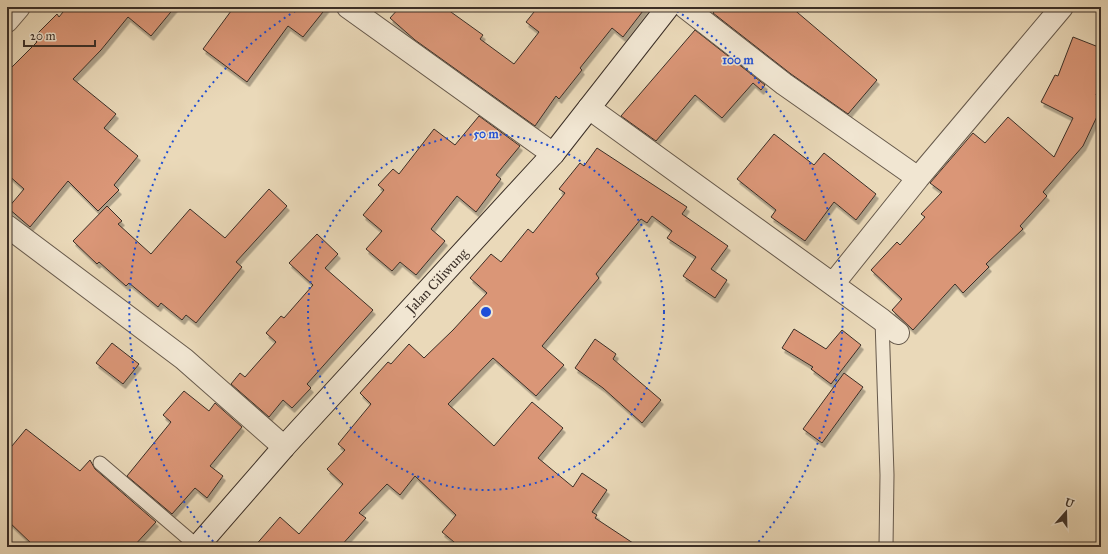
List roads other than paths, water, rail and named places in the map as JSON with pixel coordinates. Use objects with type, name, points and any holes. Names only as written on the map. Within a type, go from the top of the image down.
[{"type":"street","points":[[7,21],[19,7]]},
{"type":"street","points":[[348,7],[553,154]]},
{"type":"street","name":"Jalan Ciliwung","points":[[197,547],[284,447],[553,154],[668,7]]},
{"type":"street","points":[[686,7],[784,84],[918,178]]},
{"type":"street","points":[[833,284],[918,178],[1062,7]]},
{"type":"street","points":[[589,108],[833,284],[890,327]]},
{"type":"street","points":[[7,226],[184,359],[284,447]]},
{"type":"lane","points":[[886,547],[890,327]]},
{"type":"lane","points":[[100,463],[197,547]]}]
